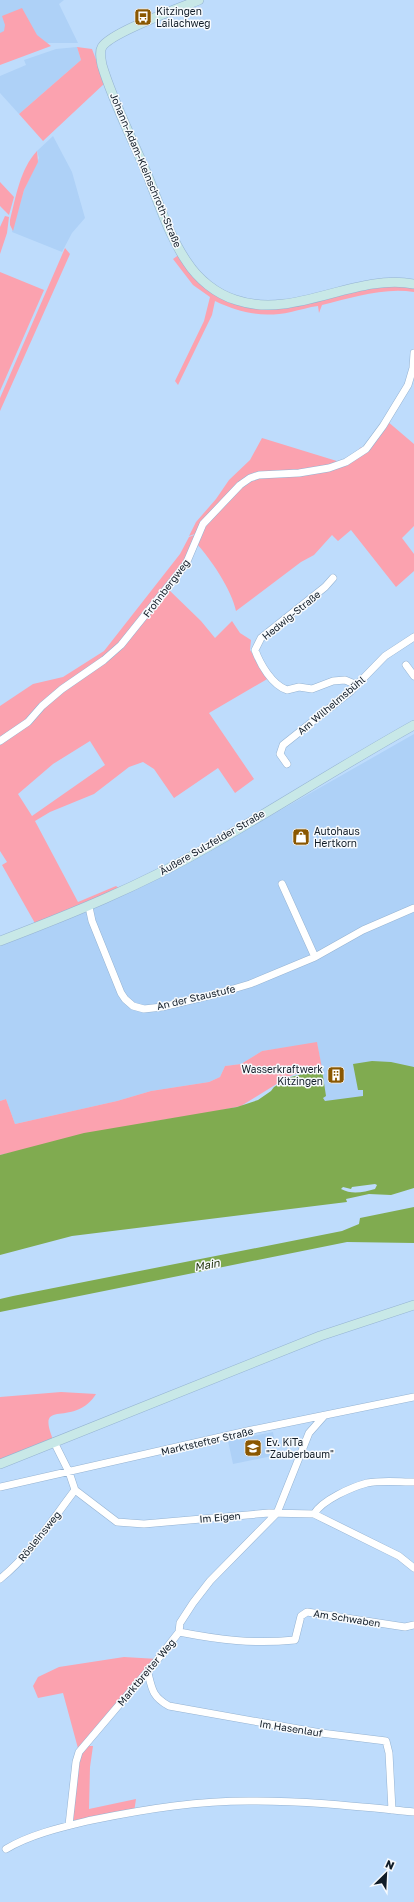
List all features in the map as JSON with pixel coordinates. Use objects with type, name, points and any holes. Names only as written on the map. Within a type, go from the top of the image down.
[{"type":"main road","name":"Johann-Adam-Kleinschroth-Straße","points":[[199,0],[114,36],[106,42],[101,51],[102,65],[109,83],[175,240],[186,262],[195,273],[211,287],[235,300],[257,305],[270,306],[289,303],[372,284],[414,284]]},
{"type":"main road","name":"Äußere Sulzfelder Straße","points":[[0,941],[88,907],[206,848],[414,724]]},
{"type":"main road","points":[[0,1464],[320,1336],[414,1305]]},
{"type":"street","name":"Frohnbergweg","points":[[0,741],[28,722],[42,706],[62,689],[104,660],[121,645],[186,564],[203,524],[244,482],[259,475],[299,473],[329,468],[354,458],[366,449],[383,426],[408,385],[413,368],[414,353]]},
{"type":"street","name":"Hedwig-Straße","points":[[333,578],[325,587],[261,638],[255,650],[258,658],[276,684],[287,690],[299,688],[312,689],[333,681],[345,680],[357,684]]},
{"type":"street","name":"Am Wilhelmsbühl","points":[[287,764],[280,754],[283,745],[357,684],[385,656],[414,637]]},
{"type":"street","points":[[406,665],[414,676]]},
{"type":"street","points":[[282,884],[315,957]]},
{"type":"street","name":"An der Staustufe","points":[[88,907],[92,921],[121,993],[129,1003],[138,1008],[162,1007],[250,984],[315,957],[363,930],[414,908]]},
{"type":"street","name":"Marktstefter Straße","points":[[0,1488],[247,1431],[414,1397]]},
{"type":"street","name":"Marktbreiter Weg","points":[[69,1825],[76,1762],[79,1752],[148,1673],[179,1632],[180,1623],[210,1581],[270,1522],[277,1513],[309,1434],[324,1416]]},
{"type":"street","points":[[54,1442],[69,1472],[75,1490]]},
{"type":"street","points":[[314,1514],[317,1509],[329,1499],[367,1483],[414,1482]]},
{"type":"street","name":"Im Eigen","points":[[75,1490],[116,1522],[144,1524],[277,1513],[314,1514],[399,1556],[414,1568]]},
{"type":"street","name":"Rösleinsweg","points":[[0,1579],[11,1570],[39,1537],[75,1490]]},
{"type":"street","name":"Am Schwaben","points":[[179,1632],[226,1641],[272,1642],[295,1640],[301,1616],[308,1612],[405,1627],[414,1625]]},
{"type":"street","name":"Im Hasenlauf","points":[[148,1673],[152,1689],[158,1700],[169,1706],[321,1732],[386,1741],[389,1753],[392,1810]]},
{"type":"street","points":[[6,1849],[69,1825],[150,1809],[214,1802],[297,1802],[414,1812]]},
{"type":"shaded area","points":[[0,0],[64,0],[59,4],[78,43],[0,43]]},
{"type":"shaded area","points":[[22,8],[37,35],[51,46],[0,65],[0,33],[4,31],[5,25],[2,16]]},
{"type":"shaded area","points":[[77,47],[81,60],[19,114],[0,93],[0,76],[26,65],[24,60],[56,49]]},
{"type":"shaded area","points":[[77,47],[92,49],[105,83],[43,141],[19,114],[81,60]]},
{"type":"shaded area","points":[[53,136],[72,172],[85,218],[72,233],[62,252],[12,232],[24,190],[39,158],[37,151]]},
{"type":"shaded area","points":[[37,151],[38,162],[24,190],[13,231],[10,225],[10,220],[19,184],[26,166]]},
{"type":"shaded area","points":[[0,182],[14,197],[9,215],[0,206]]},
{"type":"shaded area","points":[[5,216],[9,217],[7,233],[0,254],[0,227]]},
{"type":"shaded area","points":[[65,248],[70,254],[0,411],[0,398]]},
{"type":"shaded area","points":[[180,254],[203,283],[257,307],[378,285],[414,286],[414,292],[391,291],[356,296],[322,305],[319,313],[318,306],[281,314],[252,313],[233,309],[215,301],[212,315],[178,385],[175,381],[204,321],[210,297],[193,285],[173,259]]},
{"type":"shaded area","points":[[0,272],[44,290],[0,391]]},
{"type":"shaded area","points":[[387,421],[414,444],[414,526],[402,538],[414,554],[414,571],[396,587],[351,530],[338,541],[332,535],[314,555],[301,562],[236,611],[230,594],[220,575],[196,543],[204,524],[226,501],[204,522],[198,533],[189,536],[196,522],[216,499],[229,480],[250,460],[262,438],[340,462],[354,455],[361,447],[362,449],[365,448],[354,457],[365,449],[380,432]],"holes":[[[339,465],[327,469],[296,474],[286,474]]]},
{"type":"shaded area","points":[[197,534],[189,558],[167,588],[201,621],[215,638],[232,621],[240,633],[251,640],[250,650],[269,678],[209,713],[254,779],[235,793],[218,768],[174,798],[154,769],[143,762],[129,767],[94,794],[50,812],[35,821],[78,902],[116,886],[121,890],[36,925],[2,865],[7,862],[0,851],[0,706],[33,684],[63,677],[104,651],[180,554],[189,537]],"holes":[[[90,741],[105,765],[32,816],[18,794],[53,764]]]},
{"type":"shaded area","points":[[414,734],[414,1089],[322,1103],[322,1070],[317,1043],[262,1051],[241,1064],[225,1066],[220,1077],[209,1082],[151,1091],[117,1101],[15,1124],[6,1099],[0,1101],[0,945],[50,927],[244,831]]},
{"type":"shaded area","points":[[317,1042],[322,1068],[303,1071],[288,1077],[241,1106],[156,1121],[0,1155],[0,1101],[6,1099],[15,1124],[117,1101],[151,1091],[209,1082],[220,1077],[225,1066],[241,1064],[262,1051]]},
{"type":"shaded area","points":[[61,1392],[96,1394],[88,1404],[80,1409],[57,1414],[49,1418],[48,1423],[54,1442],[0,1464],[0,1397]]},
{"type":"shaded area","name":"Ev. KiTa \"Zauberbaum\"","points":[[273,1432],[277,1455],[233,1464],[228,1441]]},
{"type":"shaded area","points":[[124,1657],[158,1659],[85,1746],[93,1746],[90,1767],[89,1809],[136,1799],[134,1812],[69,1825],[79,1752],[63,1693],[38,1698],[33,1686],[38,1677],[59,1667]]},
{"type":"water","points":[[372,1061],[391,1062],[414,1067],[414,1188],[391,1195],[369,1194],[346,1199],[347,1202],[72,1236],[0,1255],[0,1155],[84,1133],[237,1107],[258,1100],[271,1091],[274,1087],[291,1077],[319,1070],[322,1070],[326,1096],[323,1098],[325,1101],[363,1096],[363,1090],[358,1090],[353,1064]],"holes":[[[377,1185],[375,1189],[362,1192],[349,1192],[341,1189],[343,1187],[351,1189],[352,1187]]]},
{"type":"water","name":"Main","points":[[414,1207],[414,1243],[347,1242],[0,1312],[0,1299],[342,1231],[359,1224],[360,1218]]},
{"type":"place","name":"Kitzingen Lailachweg","points":[[143,17]]},
{"type":"place","name":"Autohaus Hertkorn","points":[[301,837]]},
{"type":"place","name":"Wasserkraftwerk Kitzingen","points":[[336,1075]]},
{"type":"place","name":"Ev. KiTa \"Zauberbaum\"","points":[[253,1448]]}]
